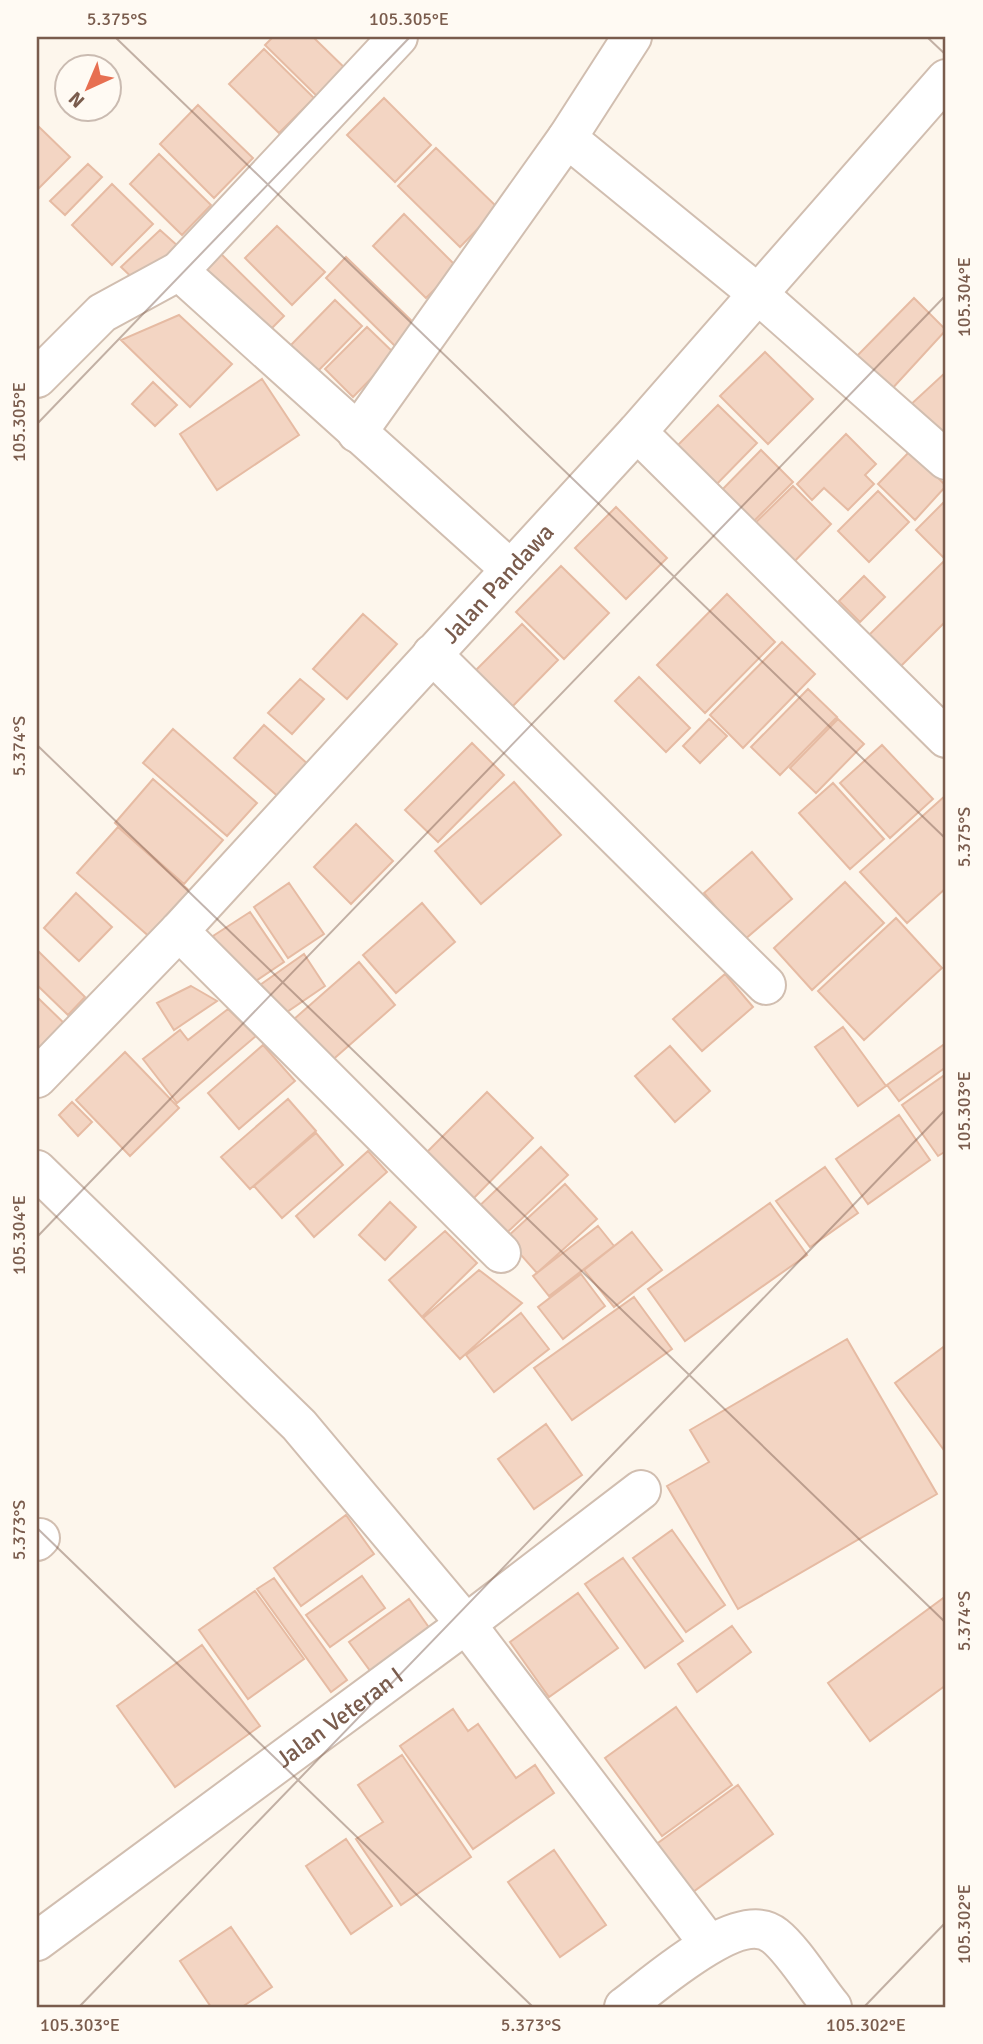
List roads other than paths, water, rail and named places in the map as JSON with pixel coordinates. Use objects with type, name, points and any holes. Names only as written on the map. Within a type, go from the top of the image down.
[{"type":"street","points":[[37,378],[102,313],[179,271],[398,37]]},
{"type":"street","points":[[357,433],[567,138],[632,37]]},
{"type":"street","name":"Jalan Pandawa","points":[[37,1078],[179,931],[637,432],[944,85]]},
{"type":"street","points":[[567,138],[758,294],[946,460]]},
{"type":"street","points":[[179,271],[510,569]]},
{"type":"street","points":[[637,432],[946,738]]},
{"type":"street","points":[[432,654],[766,985]]},
{"type":"street","points":[[179,931],[501,1252]]},
{"type":"street","points":[[37,1170],[299,1425],[466,1624],[709,1944]]},
{"type":"street","name":"Jalan Veteran I","points":[[37,1941],[466,1624],[641,1490]]},
{"type":"street","points":[[624,2007],[709,1944],[750,1927],[774,1934],[832,2007]]}]
